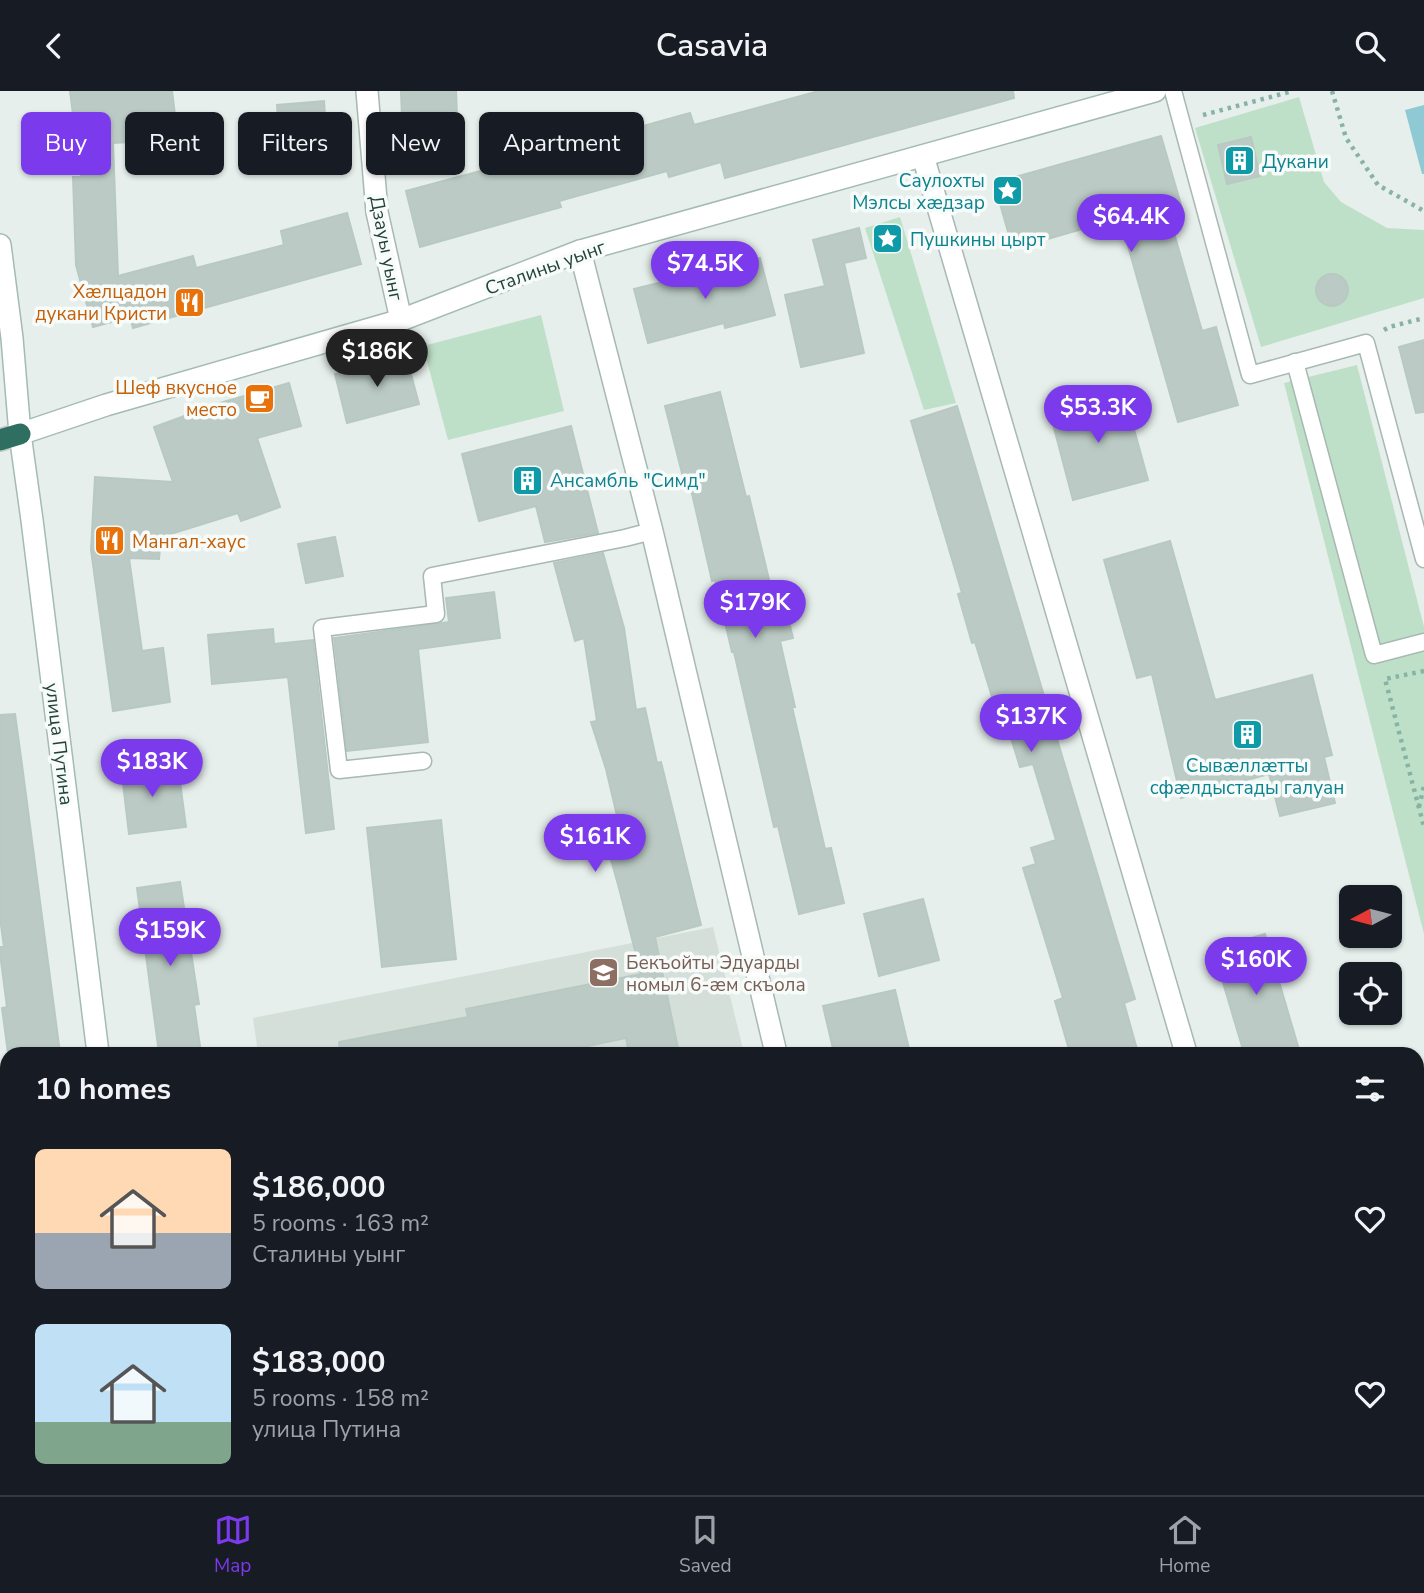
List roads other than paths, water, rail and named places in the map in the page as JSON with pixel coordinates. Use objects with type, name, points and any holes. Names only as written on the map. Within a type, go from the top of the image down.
[{"type":"street","name":"Дзауы уынг","points":[[367,91],[377,212],[401,320]]},
{"type":"street","name":"Сталины уынг","points":[[10,437],[106,405],[401,320],[580,251],[1155,91]]},
{"type":"street","points":[[923,156],[1184,1047]]},
{"type":"street","name":"улица Путина","points":[[0,244],[12,338],[10,437],[37,561],[97,1047]]},
{"type":"street","points":[[580,251],[652,531],[775,1047]]},
{"type":"lane","points":[[1173,91],[1250,375],[1366,343],[1424,559]]},
{"type":"lane","points":[[1295,362],[1374,655],[1424,642]]},
{"type":"lane","points":[[424,761],[339,769],[322,628],[436,614],[432,576],[652,531]]},
{"type":"water","points":[[1424,105],[1424,174],[1422,174],[1405,110]]},
{"type":"place","name":"Дукани","points":[[1239,161]]},
{"type":"place","name":"Саулохты Мэлсы хæдзар","points":[[1008,191]]},
{"type":"place","name":"Пушкины цырт","points":[[887,239]]},
{"type":"place","name":"Хæлцадон дукани Кристи","points":[[190,302]]},
{"type":"place","name":"Шеф вкусное место","points":[[260,398]]},
{"type":"place","name":"Ансамбль \"Симд\"","points":[[527,480]]},
{"type":"place","name":"Мангал-хаус","points":[[109,541]]},
{"type":"place","name":"Сывæллæтты сфæлдыстады галуан","points":[[1247,734]]},
{"type":"place","name":"Бекъойты Эдуарды номыл 6-æм скъола","points":[[603,973]]}]
